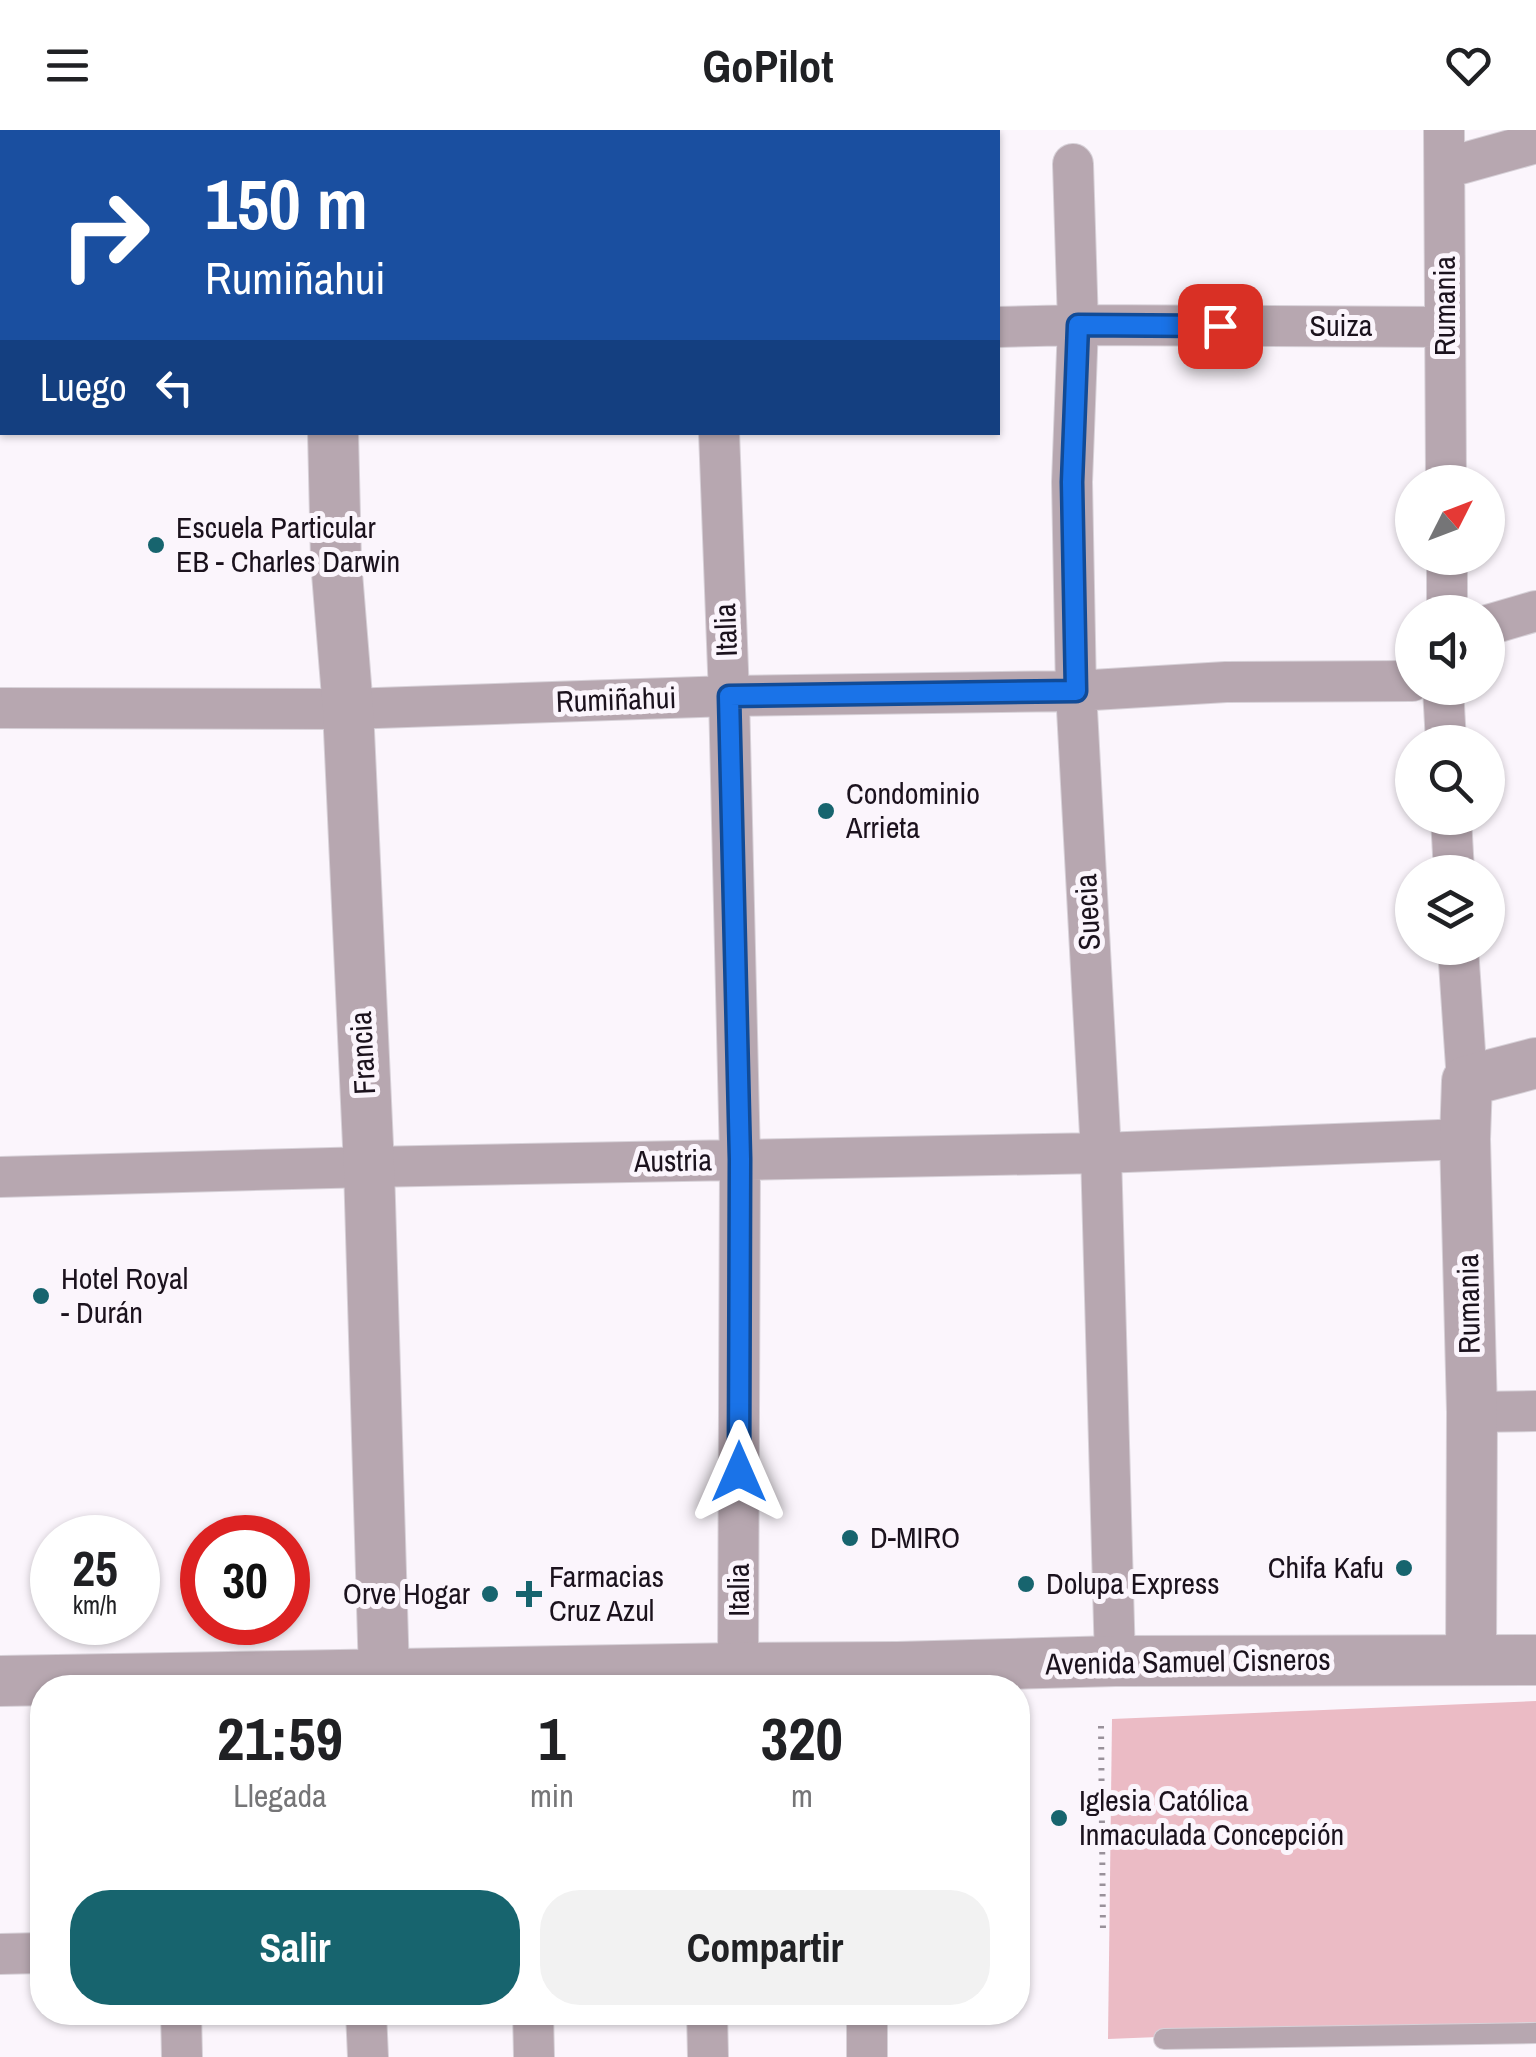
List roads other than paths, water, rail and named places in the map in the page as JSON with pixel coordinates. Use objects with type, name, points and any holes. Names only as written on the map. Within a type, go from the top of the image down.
[{"type":"street","points":[[1445,149],[1536,143]]},
{"type":"street","name":"Rumania","points":[[1445,149],[1446,465]]},
{"type":"street","name":"Suecia","points":[[1073,164],[1078,325],[1072,482],[1076,691],[1101,1153],[1115,1660]]},
{"type":"street","name":"Suiza","points":[[1000,327],[1444,327]]},
{"type":"street","name":"Francia","points":[[333,435],[336,562],[348,709],[368,1167],[384,1674]]},
{"type":"street","name":"Italia","points":[[719,435],[740,1159],[738,1668]]},
{"type":"street","points":[[1505,620],[1536,610]]},
{"type":"street","name":"Rumiñahui","points":[[0,708],[348,709],[729,696],[1076,691],[1226,682],[1395,681]]},
{"type":"street","name":"Rumania","points":[[1459,965],[1466,1081],[1472,1412],[1471,1660]]},
{"type":"street","points":[[1466,1081],[1536,1063]]},
{"type":"street","name":"Austria","points":[[0,1177],[1101,1153],[1465,1139]]},
{"type":"street","points":[[1472,1412],[1536,1411]]},
{"type":"street","name":"Avenida Samuel Cisneros","points":[[923,1675],[1115,1660],[1536,1660]]},
{"type":"street","name":"Avenida Samuel Cisneros","points":[[357,1675],[738,1668],[862,1675]]},
{"type":"street","name":"Avenida Samuel Cisneros","points":[[0,1681],[30,1681]]},
{"type":"street","points":[[0,1954],[30,1953]]},
{"type":"street","points":[[181,2025],[182,2057]]},
{"type":"street","points":[[367,2025],[368,2057]]},
{"type":"street","points":[[533,2025],[534,2057]]},
{"type":"street","points":[[707,2025],[708,2057]]},
{"type":"street","points":[[867,2025],[867,2057]]},
{"type":"lane","points":[[1164,2039],[1536,2032]]},
{"type":"place","name":"Escuela Particular EB - Charles Darwin","points":[[156,545]]},
{"type":"place","name":"Condominio Arrieta","points":[[826,811]]},
{"type":"place","name":"Hotel Royal - Durán","points":[[41,1296]]},
{"type":"place","name":"D-MIRO","points":[[850,1538]]},
{"type":"place","name":"Chifa Kafu","points":[[1404,1568]]},
{"type":"place","name":"Dolupa Express","points":[[1026,1584]]},
{"type":"place","name":"Orve Hogar","points":[[490,1594]]},
{"type":"place","name":"Farmacias Cruz Azul","points":[[529,1594]]},
{"type":"place","name":"Iglesia Católica Inmaculada Concepción","points":[[1059,1818]]}]
